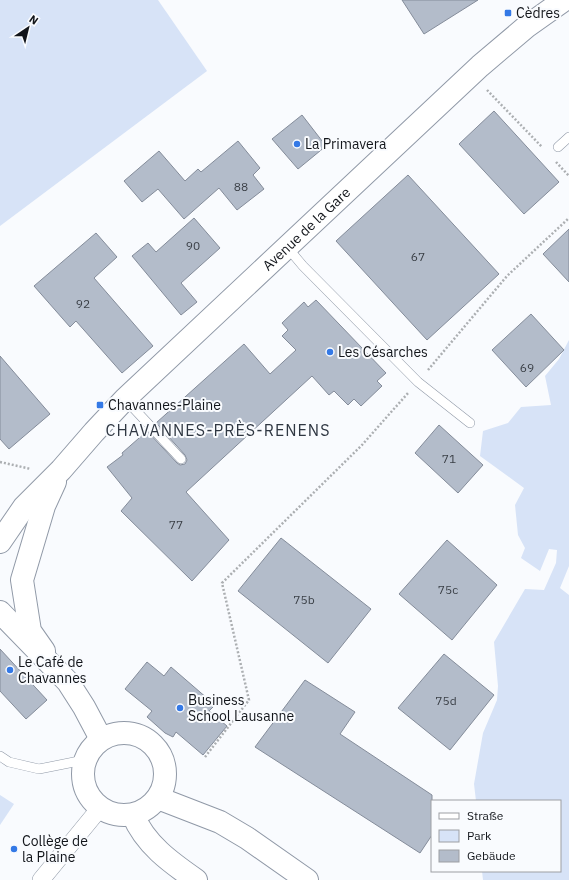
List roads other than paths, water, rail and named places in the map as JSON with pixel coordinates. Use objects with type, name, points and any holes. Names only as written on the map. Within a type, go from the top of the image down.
[{"type":"street","name":"Avenue de la Gare","points":[[0,524],[24,507],[61,470],[125,399],[471,74],[526,27],[564,0]]},
{"type":"street","name":"Avenue de la Gare","points":[[61,470],[44,506],[22,580],[30,631],[68,682]]},
{"type":"street","name":"Avenue de la Gare","points":[[0,542],[24,507]]},
{"type":"street","points":[[0,612],[68,682],[101,738]]},
{"type":"street","points":[[113,733],[135,734],[154,745],[160,752],[164,764],[164,786],[158,798],[147,808],[133,814],[115,814],[100,808],[90,798],[82,780],[84,760],[101,738],[113,733]]},
{"type":"street","points":[[158,798],[220,822],[247,838],[307,880]]},
{"type":"street","points":[[41,880],[100,808]]},
{"type":"street","points":[[133,814],[137,826],[153,846],[166,858],[196,880]]},
{"type":"lane","points":[[558,146],[569,137]]},
{"type":"lane","points":[[287,247],[303,266],[418,382],[470,423]]},
{"type":"lane","points":[[125,399],[181,460]]},
{"type":"lane","points":[[0,756],[9,762],[39,769],[84,760]]},
{"type":"place","name":"Cèdres","points":[[508,13]]},
{"type":"place","name":"La Primavera","points":[[297,144]]},
{"type":"place","name":"Les Césarches","points":[[330,352]]},
{"type":"place","name":"Chavannes-Plaine","points":[[100,405]]},
{"type":"place","name":"Le Café de Chavannes","points":[[10,670]]},
{"type":"place","name":"Business School Lausanne","points":[[180,708]]},
{"type":"place","name":"Collège de la Plaine","points":[[14,849]]},
{"type":"district","name":"CHAVANNES-PRÈS-RENENS","points":[[218,430]]}]
